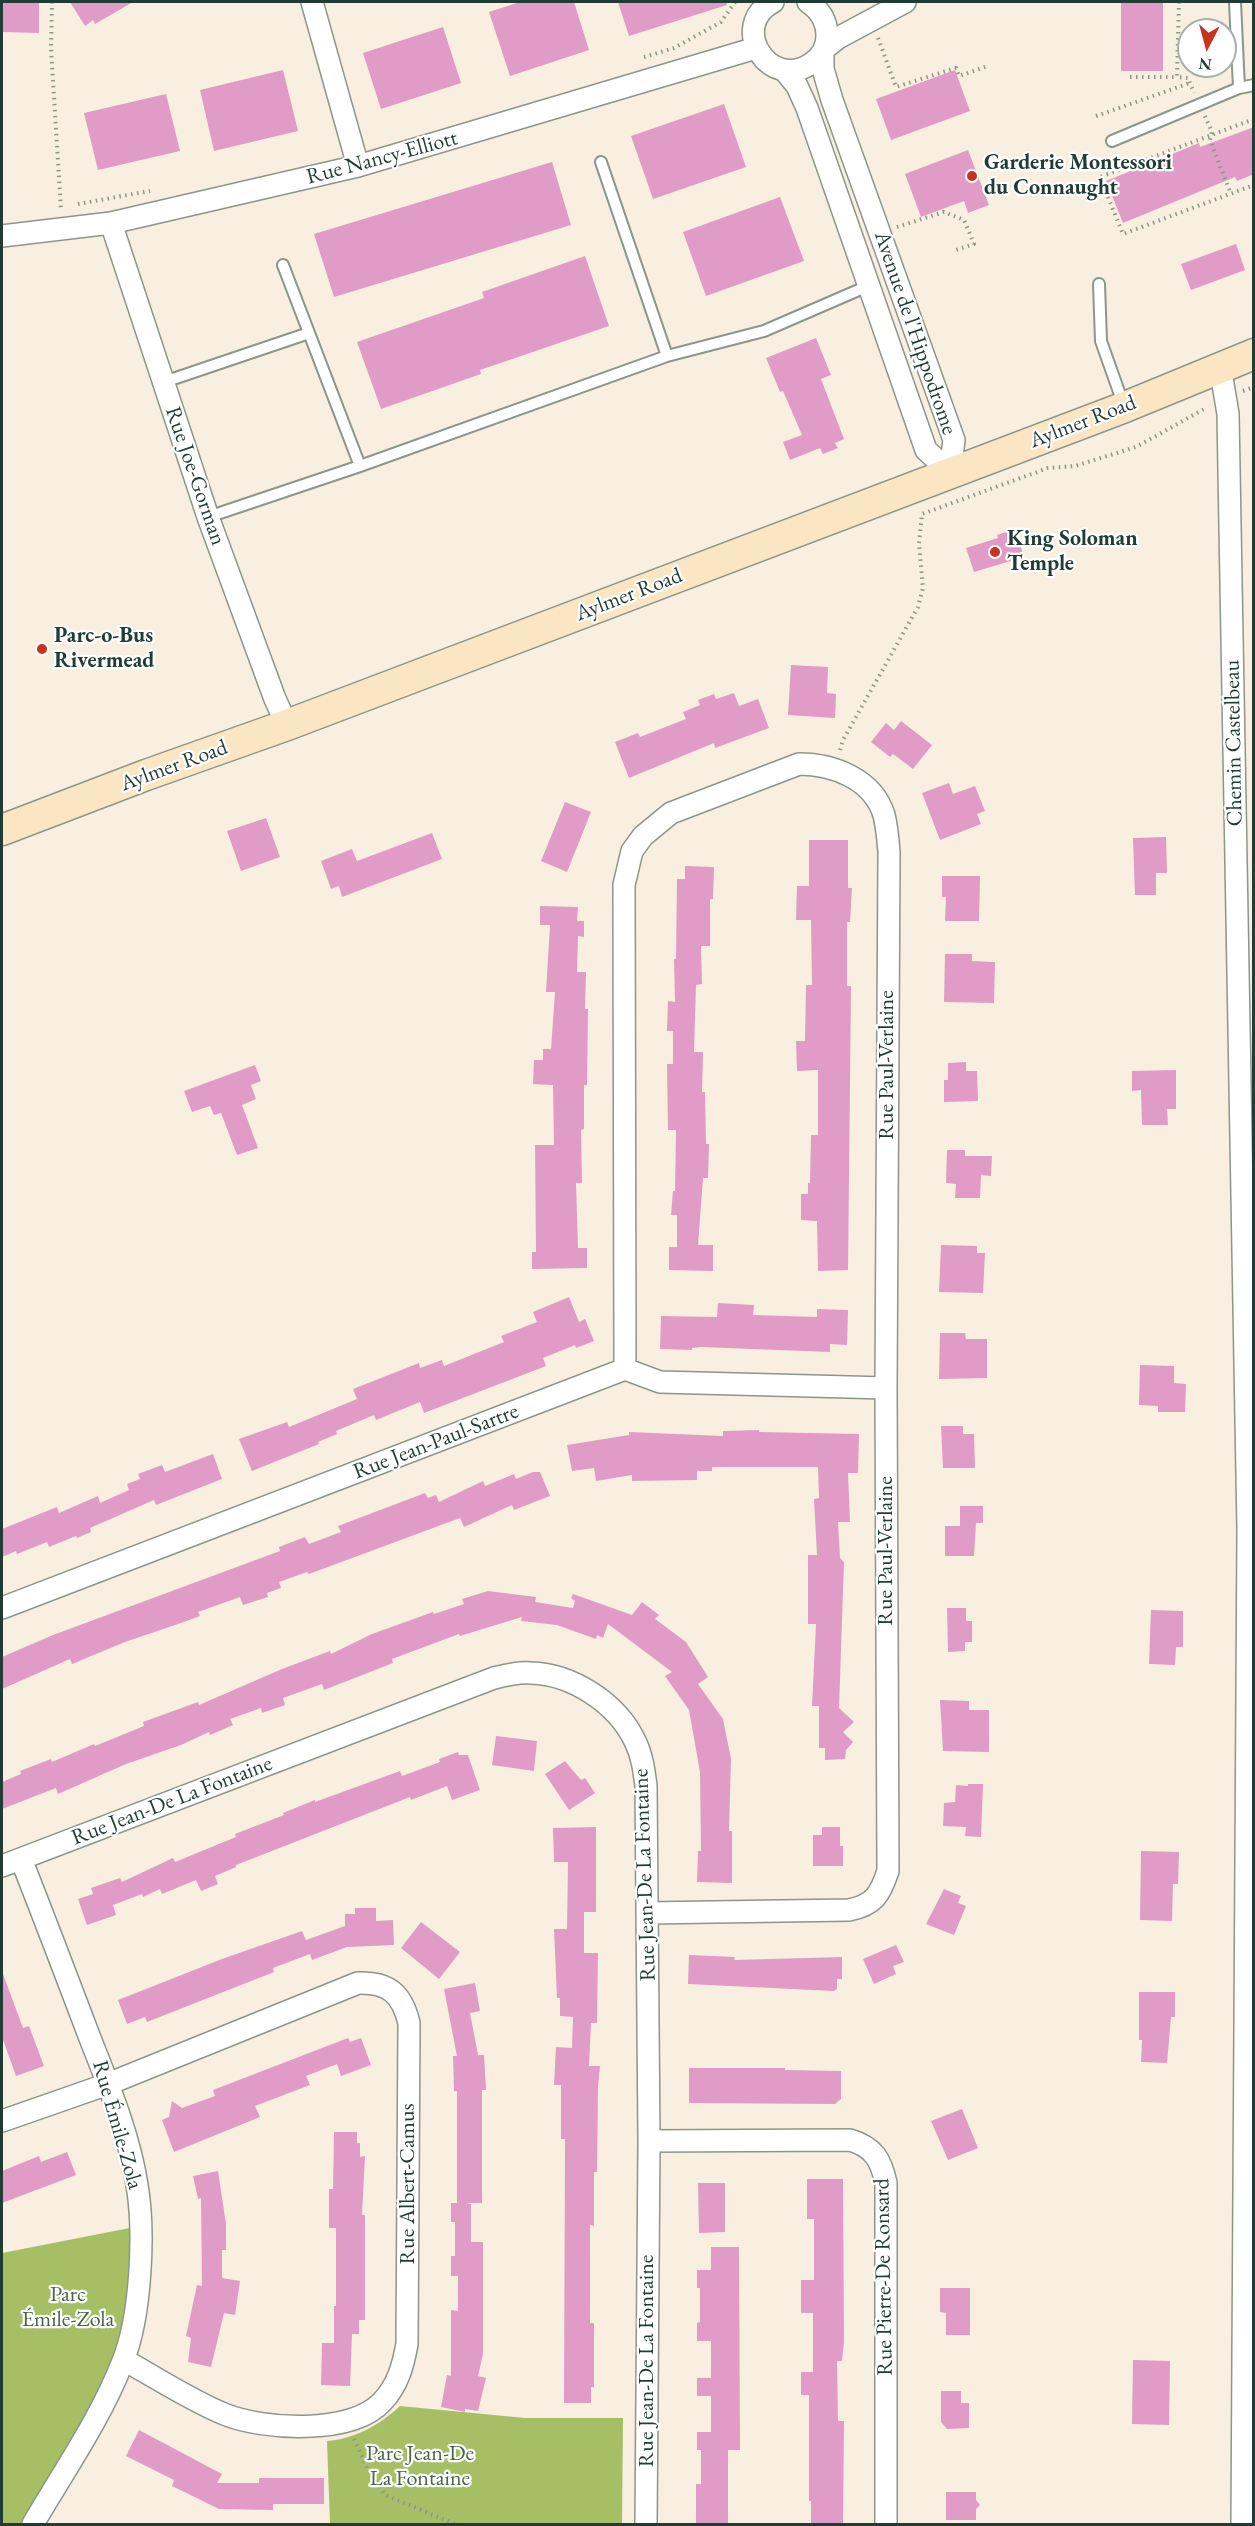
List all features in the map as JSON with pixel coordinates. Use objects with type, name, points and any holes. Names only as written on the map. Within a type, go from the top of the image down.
[{"type":"main road","name":"Aylmer Road","points":[[2,830],[146,775],[287,725],[1125,407],[1220,366],[1254,354]]},
{"type":"street","points":[[312,2],[358,166]]},
{"type":"street","name":"Avenue de l'Hippodrome","points":[[808,2],[816,6],[823,16],[827,28],[827,40],[823,50],[824,75],[954,440],[950,472]]},
{"type":"street","points":[[764,5],[755,23],[753,35],[756,48],[762,58],[772,66],[784,70],[795,70],[806,67],[838,38],[905,2]]},
{"type":"street","name":"Rue Nancy-Elliott","points":[[2,236],[111,223],[358,166],[756,48]]},
{"type":"street","name":"Avenue de l'Hippodrome","points":[[784,70],[797,87],[807,108],[926,450],[950,472]]},
{"type":"street","name":"Rue Joe-Gorman","points":[[111,223],[208,517],[275,699],[287,725]]},
{"type":"street","name":"Chemin Castelbeau","points":[[1220,366],[1226,400],[1248,1529],[1242,2524]]},
{"type":"street","name":"Rue Paul-Verlaine","points":[[625,1369],[624,885],[632,850],[643,836],[671,813],[800,764],[816,764],[834,769],[850,775],[873,795],[883,812],[887,828],[888,1871],[876,1898],[865,1907],[849,1910],[647,1913]]},
{"type":"street","points":[[625,1369],[660,1383],[886,1388]]},
{"type":"street","name":"Rue Jean-Paul-Sartre","points":[[2,1608],[625,1369]]},
{"type":"street","name":"Rue Jean-De La Fontaine","points":[[11,1863],[494,1678],[530,1672],[570,1681],[588,1691],[619,1717],[634,1740],[642,1760],[646,1786],[649,2141],[646,2524]]},
{"type":"street","name":"Rue Émile-Zola","points":[[11,1863],[108,2084],[138,2186],[140,2268],[135,2310],[124,2360],[96,2417],[33,2524]]},
{"type":"street","name":"Rue Albert-Camus","points":[[2,2121],[108,2084],[358,1983],[374,1983],[388,1988],[405,2008],[409,2023],[407,2344],[403,2367],[394,2387],[380,2404],[347,2422],[297,2426],[246,2421],[199,2402],[124,2360]]},
{"type":"street","name":"Rue Pierre-De Ronsard","points":[[649,2141],[850,2140],[863,2144],[875,2153],[882,2165],[886,2183],[886,2524]]},
{"type":"lane","points":[[1235,2],[1239,88]]},
{"type":"lane","points":[[1112,141],[1239,88],[1254,85]]},
{"type":"lane","points":[[602,162],[667,357]]},
{"type":"lane","points":[[283,265],[360,466]]},
{"type":"lane","points":[[1099,284],[1101,341],[1125,407]]},
{"type":"lane","points":[[208,517],[360,466],[667,357],[764,331],[868,286]]},
{"type":"lane","points":[[164,382],[309,333]]},
{"type":"path","points":[[52,2],[51,48],[61,229]]},
{"type":"path","points":[[641,58],[674,48],[721,22],[735,2]]},
{"type":"path","points":[[877,35],[896,87],[956,68],[959,76],[988,66]]},
{"type":"path","points":[[1130,77],[1177,77]]},
{"type":"path","points":[[1096,117],[1190,83]]},
{"type":"path","points":[[1254,119],[1100,177],[1123,234],[1254,185]]},
{"type":"path","points":[[61,207],[157,189]]},
{"type":"path","points":[[893,228],[944,212],[964,219],[974,244],[956,250]]},
{"type":"path","points":[[834,769],[843,740],[918,607],[923,588],[919,543],[922,514],[1048,468],[1075,466],[1136,447],[1197,412],[1254,387]]},
{"type":"path","points":[[347,2422],[367,2468],[385,2495],[455,2524]]},
{"type":"green space","name":"Parc Émile-Zola","points":[[140,2226],[124,2360],[33,2524],[2,2524],[2,2253]]},
{"type":"green space","name":"Parc Jean-De La Fontaine","points":[[400,2406],[525,2418],[623,2418],[622,2524],[330,2524],[327,2441],[366,2430]]},
{"type":"building","points":[[2,2],[39,2],[39,33],[2,32]]},
{"type":"building","points":[[70,2],[133,2],[95,24],[93,20],[85,26]]},
{"type":"building","points":[[520,2],[574,2],[589,50],[510,76],[489,12]]},
{"type":"building","points":[[618,2],[726,2],[727,5],[629,36]]},
{"type":"building","points":[[1121,2],[1163,2],[1163,71],[1121,71]]},
{"type":"building","points":[[443,27],[461,83],[381,109],[363,53]]},
{"type":"building","points":[[283,70],[298,131],[214,151],[200,90]]},
{"type":"building","points":[[955,70],[970,111],[891,140],[876,99]]},
{"type":"building","points":[[166,94],[180,151],[98,170],[84,113]]},
{"type":"building","points":[[724,104],[746,167],[653,199],[631,136]]},
{"type":"building","points":[[1254,127],[1254,174],[1237,181],[1235,177],[1123,223],[1106,181],[1199,143],[1200,147]]},
{"type":"building","points":[[968,150],[989,205],[968,213],[964,201],[921,217],[905,174]]},
{"type":"building","points":[[552,162],[571,225],[334,297],[314,234]]},
{"type":"building","points":[[780,197],[804,261],[706,296],[683,232]]},
{"type":"building","points":[[1236,244],[1245,270],[1191,290],[1181,264]]},
{"type":"building","points":[[585,256],[609,326],[480,370],[481,374],[381,409],[357,342],[484,298],[482,292]]},
{"type":"building","points":[[816,338],[831,375],[821,379],[844,439],[835,443],[838,448],[823,454],[820,448],[790,460],[783,442],[802,435],[766,358]]},
{"type":"building","name":"King Soloman Temple","points":[[1015,529],[1024,557],[974,572],[966,548],[998,538],[997,535]]},
{"type":"building","points":[[791,665],[828,667],[827,693],[836,694],[835,718],[788,715]]},
{"type":"building","points":[[734,693],[739,706],[758,699],[769,728],[715,748],[714,743],[629,778],[615,742],[638,733],[640,737],[686,719],[683,712],[700,705],[698,700],[714,694],[716,699]]},
{"type":"building","points":[[901,721],[932,745],[913,769],[893,754],[890,757],[871,742],[886,723],[894,730]]},
{"type":"building","points":[[949,783],[953,794],[975,786],[985,811],[977,814],[981,824],[940,840],[922,793]]},
{"type":"building","points":[[565,802],[591,812],[567,872],[541,861]]},
{"type":"building","points":[[266,818],[280,857],[241,871],[227,831]]},
{"type":"building","points":[[432,833],[442,859],[342,897],[339,886],[331,889],[321,861],[352,849],[357,861]]},
{"type":"building","points":[[1166,837],[1167,873],[1156,873],[1156,895],[1135,895],[1133,838]]},
{"type":"building","points":[[809,840],[848,840],[848,888],[852,888],[850,922],[847,922],[847,986],[851,986],[848,1270],[818,1271],[817,1221],[801,1220],[801,1194],[808,1194],[808,1183],[810,1183],[811,1135],[818,1135],[818,1070],[797,1071],[796,1041],[805,1041],[806,985],[812,985],[811,920],[796,920],[797,886],[809,886]]},
{"type":"building","points":[[685,866],[714,867],[713,899],[710,899],[710,946],[701,946],[702,984],[696,985],[694,1052],[703,1052],[702,1092],[705,1092],[706,1144],[709,1144],[708,1178],[703,1178],[698,1245],[713,1245],[713,1271],[669,1270],[669,1247],[677,1247],[677,1215],[671,1215],[673,1191],[675,1191],[676,1130],[668,1130],[667,1064],[673,1064],[673,1031],[667,1031],[668,1001],[675,1002],[677,879],[685,879]]},
{"type":"building","points":[[942,876],[980,876],[979,921],[945,921],[946,897],[942,897]]},
{"type":"building","points":[[540,906],[578,907],[577,921],[584,921],[584,937],[578,936],[577,972],[586,972],[587,1085],[584,1085],[584,1129],[581,1130],[582,1183],[576,1183],[578,1248],[587,1248],[587,1268],[532,1269],[532,1252],[536,1252],[535,1145],[554,1145],[553,1085],[533,1084],[534,1060],[543,1060],[543,1049],[551,1049],[555,992],[546,992],[550,925],[540,925]]},
{"type":"building","points":[[945,954],[972,954],[972,961],[995,962],[994,1003],[944,1002]]},
{"type":"building","points":[[966,1062],[966,1071],[977,1071],[978,1101],[944,1102],[944,1080],[948,1080],[948,1063]]},
{"type":"building","points":[[255,1065],[261,1081],[251,1085],[256,1099],[242,1105],[258,1148],[237,1155],[221,1113],[214,1115],[210,1106],[192,1112],[184,1091]]},
{"type":"building","points":[[1176,1070],[1176,1109],[1167,1109],[1168,1125],[1142,1125],[1141,1090],[1132,1091],[1132,1071]]},
{"type":"building","points":[[947,1150],[965,1150],[965,1156],[992,1156],[991,1176],[981,1175],[980,1198],[955,1198],[956,1184],[946,1183]]},
{"type":"building","points":[[941,1245],[977,1246],[977,1253],[985,1253],[983,1293],[939,1292]]},
{"type":"building","points":[[569,1297],[579,1322],[585,1319],[594,1341],[576,1348],[575,1345],[543,1358],[546,1366],[424,1413],[420,1402],[376,1420],[374,1415],[336,1431],[337,1434],[318,1442],[319,1444],[252,1471],[239,1439],[287,1422],[289,1427],[357,1399],[353,1389],[419,1363],[420,1368],[442,1360],[444,1366],[504,1342],[501,1336],[537,1322],[533,1312]]},
{"type":"building","points":[[718,1303],[754,1305],[753,1315],[817,1317],[817,1309],[848,1310],[847,1345],[830,1344],[830,1352],[701,1347],[692,1348],[692,1350],[660,1349],[661,1316],[717,1317]]},
{"type":"building","points":[[940,1333],[965,1333],[966,1339],[987,1339],[987,1378],[939,1379]]},
{"type":"building","points":[[1140,1365],[1174,1366],[1174,1383],[1186,1384],[1185,1412],[1158,1412],[1158,1406],[1139,1405]]},
{"type":"building","points":[[941,1426],[963,1426],[963,1434],[974,1434],[975,1468],[943,1468]]},
{"type":"building","points":[[759,1430],[759,1432],[859,1434],[858,1473],[848,1473],[850,1522],[838,1522],[840,1558],[844,1562],[839,1708],[854,1722],[843,1732],[853,1742],[846,1750],[845,1759],[825,1760],[825,1748],[819,1748],[819,1706],[812,1706],[816,1624],[808,1624],[808,1555],[817,1555],[814,1499],[819,1498],[818,1467],[712,1467],[712,1471],[697,1471],[697,1480],[632,1481],[632,1475],[596,1481],[594,1468],[572,1471],[567,1445],[629,1435],[629,1432],[723,1436],[723,1431]]},
{"type":"building","points":[[213,1454],[222,1479],[156,1505],[154,1500],[90,1528],[91,1532],[77,1538],[76,1536],[49,1547],[47,1542],[17,1554],[16,1551],[2,1557],[2,1529],[57,1507],[59,1513],[98,1496],[100,1503],[129,1490],[127,1484],[140,1479],[138,1474],[162,1465],[165,1472]]},
{"type":"building","points":[[533,1472],[540,1472],[550,1496],[514,1510],[512,1505],[464,1527],[460,1518],[309,1574],[307,1572],[279,1582],[281,1588],[267,1593],[268,1597],[243,1605],[240,1597],[198,1612],[200,1616],[125,1642],[72,1664],[70,1659],[2,1689],[2,1657],[53,1635],[280,1551],[279,1547],[305,1537],[309,1544],[341,1532],[338,1526],[425,1493],[428,1498],[436,1495],[439,1502],[483,1481],[485,1486],[514,1474],[516,1479]]},
{"type":"building","points":[[960,1506],[983,1506],[983,1523],[976,1523],[974,1556],[945,1556],[945,1526],[960,1526]]},
{"type":"building","points":[[488,1591],[536,1597],[535,1602],[573,1608],[575,1601],[571,1598],[573,1594],[632,1615],[642,1602],[659,1615],[655,1619],[686,1642],[708,1677],[698,1684],[723,1719],[731,1759],[729,1831],[732,1831],[732,1883],[697,1882],[698,1851],[701,1851],[700,1772],[689,1710],[665,1676],[672,1672],[608,1624],[603,1638],[597,1635],[596,1639],[557,1625],[521,1621],[522,1617],[460,1636],[459,1634],[392,1659],[393,1663],[324,1690],[322,1684],[283,1698],[285,1705],[262,1713],[261,1708],[230,1719],[233,1725],[126,1764],[58,1794],[56,1788],[2,1809],[2,1782],[21,1774],[20,1771],[51,1759],[52,1762],[94,1744],[95,1746],[144,1726],[143,1722],[198,1702],[199,1705],[282,1669],[330,1651],[331,1654],[372,1634],[433,1612],[434,1614],[464,1604],[462,1599]]},
{"type":"building","points":[[947,1608],[966,1608],[966,1621],[972,1621],[972,1642],[965,1642],[965,1651],[948,1652]]},
{"type":"building","points":[[1151,1610],[1183,1611],[1183,1647],[1176,1647],[1175,1665],[1149,1664]]},
{"type":"building","points":[[940,1700],[969,1701],[969,1710],[989,1710],[989,1752],[943,1751]]},
{"type":"building","points":[[496,1736],[537,1741],[534,1771],[492,1765]]},
{"type":"building","points":[[458,1752],[459,1755],[468,1755],[480,1790],[452,1800],[447,1786],[411,1800],[410,1797],[236,1865],[215,1876],[218,1884],[201,1891],[196,1880],[162,1894],[160,1889],[143,1897],[142,1894],[113,1905],[116,1915],[87,1925],[78,1899],[93,1894],[91,1888],[120,1878],[122,1882],[173,1858],[175,1862],[236,1837],[235,1834],[315,1800],[315,1802],[400,1771],[402,1776],[440,1762],[439,1759]]},
{"type":"building","points":[[565,1761],[581,1780],[585,1778],[595,1793],[569,1810],[545,1774]]},
{"type":"building","points":[[968,1784],[983,1784],[981,1837],[965,1836],[966,1827],[943,1826],[944,1803],[955,1802],[956,1785],[968,1786]]},
{"type":"building","points":[[596,1827],[596,1912],[584,1912],[584,1953],[598,1953],[597,2023],[591,2023],[589,2066],[600,2066],[597,2172],[594,2172],[594,2226],[590,2225],[590,2323],[594,2323],[594,2387],[591,2387],[591,2403],[564,2403],[565,2139],[561,2139],[561,2085],[554,2085],[556,2047],[572,2048],[573,2017],[560,2016],[560,1998],[557,1998],[554,1929],[567,1929],[568,1862],[554,1862],[553,1828]]},
{"type":"building","points":[[822,1827],[840,1827],[843,1866],[813,1866],[813,1835],[822,1835]]},
{"type":"building","points":[[1141,1851],[1179,1852],[1178,1884],[1173,1884],[1172,1921],[1140,1920]]},
{"type":"building","points":[[944,1889],[961,1896],[958,1903],[966,1906],[954,1935],[926,1924]]},
{"type":"building","points":[[355,1908],[376,1908],[376,1921],[393,1920],[394,1945],[347,1947],[312,1960],[310,1954],[273,1968],[274,1972],[147,2022],[145,2017],[127,2024],[118,2000],[222,1959],[302,1931],[306,1940],[345,1926],[345,1914],[355,1914]]},
{"type":"building","points":[[421,1922],[460,1952],[439,1979],[401,1948]]},
{"type":"building","points":[[896,1945],[904,1962],[893,1966],[896,1974],[874,1984],[863,1959]]},
{"type":"building","points":[[689,1955],[735,1957],[734,1960],[842,1957],[842,1979],[837,1979],[837,1989],[834,1991],[688,1984]]},
{"type":"building","points":[[3,1974],[23,2028],[29,2026],[44,2066],[16,2076],[2,2037]]},
{"type":"building","points":[[475,1983],[480,2011],[470,2013],[478,2055],[484,2055],[486,2090],[482,2090],[482,2203],[467,2203],[471,2204],[471,2242],[483,2242],[483,2354],[478,2376],[486,2378],[478,2411],[465,2409],[465,2412],[441,2407],[447,2375],[451,2376],[451,2310],[458,2311],[458,2276],[451,2276],[451,2256],[455,2256],[455,2222],[451,2222],[451,2203],[457,2203],[457,2091],[454,2091],[453,2056],[457,2056],[444,1989]]},
{"type":"building","points":[[1139,1992],[1175,1992],[1175,2017],[1171,2017],[1167,2063],[1141,2062]]},
{"type":"building","points":[[348,2038],[350,2042],[361,2038],[371,2065],[341,2076],[337,2064],[306,2076],[310,2085],[255,2106],[260,2117],[174,2152],[162,2120],[169,2117],[172,2101],[182,2108],[215,2096],[213,2090]]},
{"type":"building","points":[[689,2068],[785,2068],[785,2070],[841,2071],[841,2099],[835,2104],[689,2103]]},
{"type":"building","points":[[962,2109],[978,2148],[948,2160],[931,2121]]},
{"type":"building","points":[[334,2132],[357,2132],[360,2157],[365,2156],[362,2215],[365,2215],[365,2320],[359,2320],[359,2334],[352,2334],[350,2386],[321,2385],[322,2343],[334,2343],[334,2306],[336,2306],[336,2228],[329,2228],[329,2189],[333,2189]]},
{"type":"building","points":[[67,2152],[76,2175],[2,2203],[2,2171],[39,2156],[41,2162]]},
{"type":"building","points":[[218,2171],[226,2224],[226,2250],[222,2250],[222,2278],[240,2281],[235,2315],[224,2313],[211,2367],[188,2362],[191,2338],[186,2336],[197,2285],[202,2286],[201,2198],[198,2199],[193,2176]]},
{"type":"building","points":[[807,2179],[843,2179],[844,2342],[842,2361],[837,2361],[838,2421],[844,2421],[843,2524],[811,2524],[809,2395],[801,2395],[801,2372],[813,2372],[813,2313],[801,2313],[801,2280],[814,2280],[814,2219],[807,2219]]},
{"type":"building","points":[[698,2183],[725,2183],[725,2232],[699,2233]]},
{"type":"building","points":[[711,2247],[739,2247],[740,2450],[728,2450],[728,2524],[696,2524],[696,2484],[701,2484],[701,2450],[697,2450],[697,2432],[711,2432],[711,2396],[697,2396],[697,2378],[711,2378],[711,2341],[697,2341],[697,2323],[700,2322],[700,2288],[697,2288],[697,2270],[711,2270]]},
{"type":"building","points":[[940,2288],[970,2288],[970,2335],[946,2335],[946,2313],[940,2312]]},
{"type":"building","points":[[1133,2360],[1170,2361],[1169,2425],[1132,2424]]},
{"type":"building","points":[[941,2391],[961,2391],[961,2403],[969,2403],[969,2428],[947,2429],[941,2422]]},
{"type":"building","points":[[139,2430],[222,2474],[217,2483],[259,2483],[259,2478],[324,2478],[324,2504],[273,2504],[273,2510],[219,2509],[172,2486],[174,2480],[126,2456]]},
{"type":"building","points":[[946,2492],[976,2492],[976,2500],[980,2505],[976,2509],[976,2520],[946,2520]]},
{"type":"place","name":"Garderie Montessori du Connaught","points":[[972,176]]},
{"type":"place","name":"King Soloman Temple","points":[[995,552]]},
{"type":"place","name":"Parc-o-Bus Rivermead","points":[[42,649]]}]
